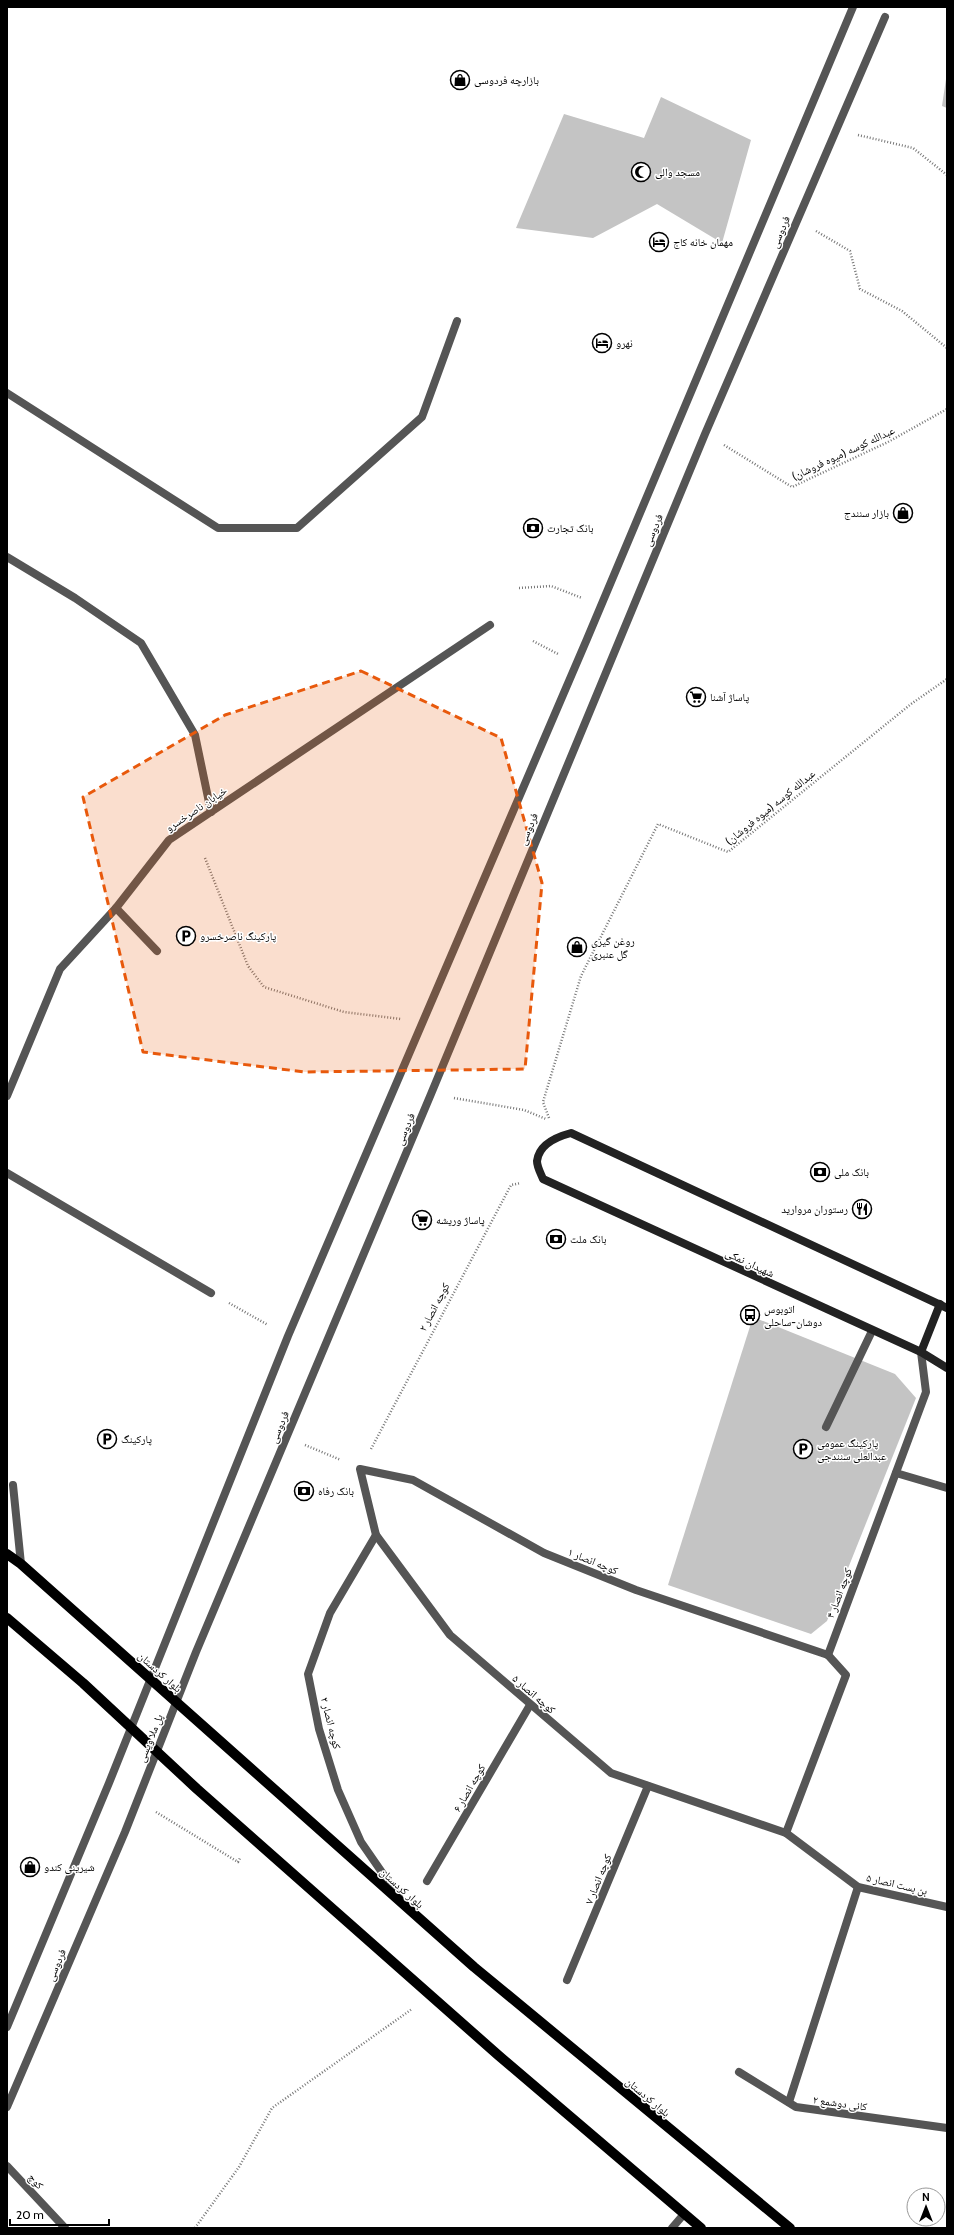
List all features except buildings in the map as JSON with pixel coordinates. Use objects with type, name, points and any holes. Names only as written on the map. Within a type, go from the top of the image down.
[{"type":"main road","points":[[543,1179],[537,1163],[540,1153],[546,1144],[556,1137],[571,1134],[943,1306],[921,1352]]},
{"type":"main road","name":"شهیدان نمکی","points":[[543,1179],[872,1331],[921,1352],[947,1368]]},
{"type":"main road","name":"بلوار کردستان","points":[[7,1554],[21,1564],[409,1910],[638,2104],[790,2228]]},
{"type":"main road","points":[[7,1618],[83,1683],[196,1789],[431,1996],[701,2228]]},
{"type":"street","name":"فردوسی","points":[[172,1625],[288,1336],[601,606],[853,7]]},
{"type":"street","name":"فردوسی","points":[[196,1652],[432,1094],[705,434],[885,17]]},
{"type":"street","points":[[7,393],[218,528],[297,528],[422,417],[457,321]]},
{"type":"street","points":[[7,557],[75,598],[141,643],[195,735],[210,812]]},
{"type":"street","name":"خیابان ناصرخسرو","points":[[7,1096],[60,969],[116,908],[170,840],[490,624]]},
{"type":"street","points":[[116,908],[157,951]]},
{"type":"street","points":[[7,1173],[211,1292]]},
{"type":"street","points":[[826,1427],[872,1331]]},
{"type":"street","name":"کوچه انصار ۴","points":[[828,1655],[926,1392],[921,1352]]},
{"type":"street","name":"کوچه انصار ۵","points":[[360,1469],[376,1535],[450,1635],[530,1705],[611,1773],[786,1833]]},
{"type":"street","name":"کوچه انصار ۱","points":[[360,1469],[414,1480],[544,1553],[636,1590],[828,1655]]},
{"type":"street","points":[[896,1473],[947,1488]]},
{"type":"street","points":[[13,1484],[21,1564]]},
{"type":"street","name":"کوچه انصار ۲","points":[[376,1535],[330,1613],[308,1674],[319,1729],[338,1790],[361,1842],[409,1910]]},
{"type":"street","name":"پل ملا ویسی","points":[[109,1783],[172,1625]]},
{"type":"street","name":"پل ملا ویسی","points":[[125,1832],[196,1652]]},
{"type":"street","points":[[786,1833],[846,1676],[828,1655]]},
{"type":"street","name":"کوچه انصار ۶","points":[[427,1881],[530,1705]]},
{"type":"street","name":"فردوسی","points":[[7,2026],[109,1783]]},
{"type":"street","name":"کوچه انصار ۷","points":[[567,1980],[648,1786]]},
{"type":"street","name":"فردوسی","points":[[7,2107],[125,1832]]},
{"type":"street","name":"بن بست انصار ۵","points":[[786,1833],[858,1887],[947,1907]]},
{"type":"street","points":[[789,2102],[858,1887]]},
{"type":"street","name":"کانی دوشمع ۲","points":[[739,2072],[796,2107],[947,2128]]},
{"type":"street","name":"کوچ","points":[[7,2166],[65,2228]]},
{"type":"street","points":[[672,2228],[684,2214]]},
{"type":"path","points":[[836,128],[869,139],[913,148],[947,175]]},
{"type":"path","points":[[797,220],[850,252],[860,289],[902,312],[947,348]]},
{"type":"path","name":"عبدالله کوسه (میوه فروشان)","points":[[705,434],[792,487],[888,442],[947,408]]},
{"type":"path","points":[[519,588],[552,586],[601,606]]},
{"type":"path","points":[[533,641],[576,663]]},
{"type":"path","name":"عبدالله کوسه (میوه فروشان)","points":[[432,1094],[524,1110],[550,1120],[543,1102],[581,976],[658,824],[728,852],[911,704],[947,678]]},
{"type":"path","points":[[205,858],[248,966],[264,987],[344,1012],[422,1021]]},
{"type":"path","name":"کوچه انصار ۲","points":[[360,1469],[511,1185],[543,1179]]},
{"type":"path","points":[[211,1292],[288,1336]]},
{"type":"path","points":[[287,1437],[360,1469]]},
{"type":"path","points":[[154,1811],[238,1862]]},
{"type":"path","points":[[195,2228],[239,2167],[272,2108],[431,1996]]},
{"type":"highlighted area","points":[[361,671],[501,738],[542,883],[525,1069],[305,1072],[143,1052],[83,797],[225,715]]},
{"type":"place","name":"بازارچه فردوسی","points":[[460,80]]},
{"type":"place","name":"مسجد والی","points":[[641,172]]},
{"type":"place","name":"مهمان خانه کاج","points":[[659,242]]},
{"type":"place","name":"نهرو","points":[[602,343]]},
{"type":"place","name":"بازار سنندج","points":[[903,513]]},
{"type":"place","name":"بانک تجارت","points":[[533,528]]},
{"type":"place","name":"پاساژ آشنا","points":[[696,697]]},
{"type":"place","name":"پارکینگ ناصرخسرو","points":[[186,936]]},
{"type":"place","name":"روغن گیری گل عنبری","points":[[577,947]]},
{"type":"place","name":"بانک ملی","points":[[820,1172]]},
{"type":"place","name":"رستوران مروارید","points":[[862,1209]]},
{"type":"place","name":"پاساژ وریشه","points":[[422,1220]]},
{"type":"place","name":"بانک ملت","points":[[556,1239]]},
{"type":"place","name":"اتوبوس دوشان-ساحلی","points":[[750,1315]]},
{"type":"place","name":"پارکینگ","points":[[107,1439]]},
{"type":"place","name":"پارکینگ عمومی عبدالعلی سنندجی","points":[[803,1449]]},
{"type":"place","name":"بانک رفاه","points":[[304,1491]]},
{"type":"place","name":"شیرینی کندو","points":[[30,1867]]}]
